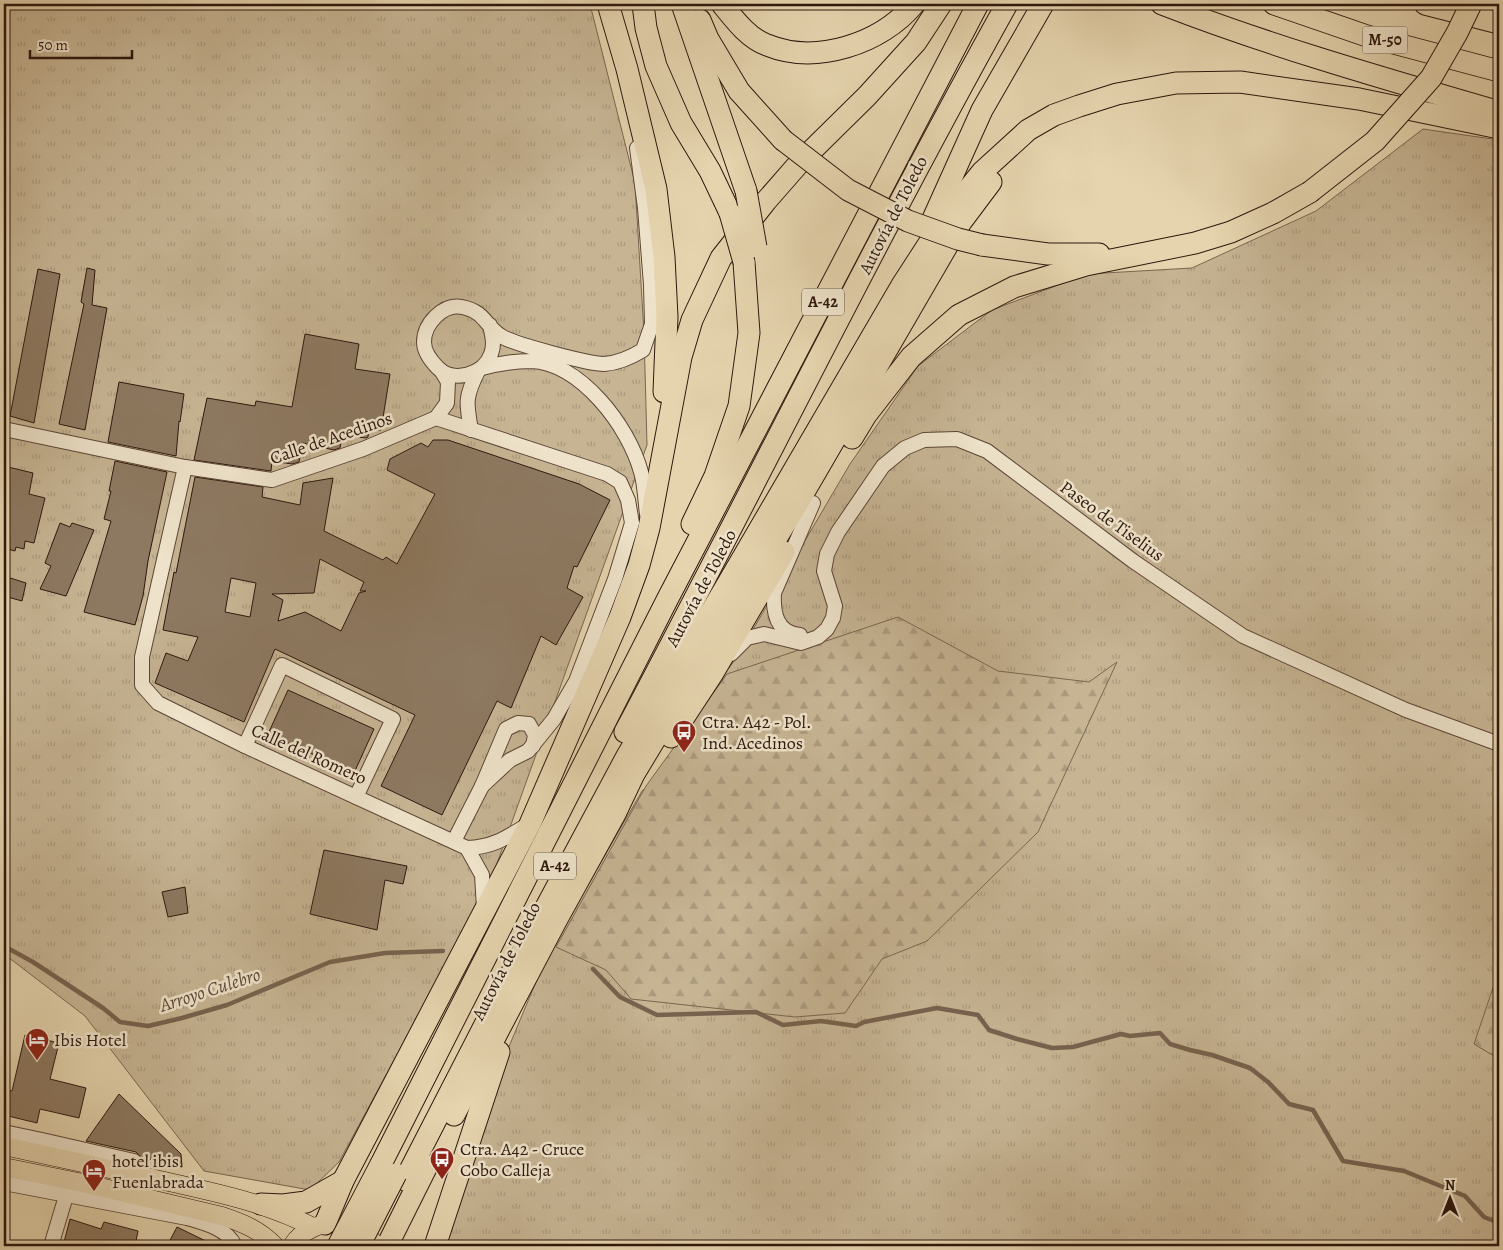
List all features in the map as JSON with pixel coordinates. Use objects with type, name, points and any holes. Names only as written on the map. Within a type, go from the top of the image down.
[{"type":"highway","points":[[608,4],[627,69],[656,189],[664,257],[667,317],[659,469]]},
{"type":"highway","points":[[643,4],[646,28],[656,66],[680,123],[710,171],[750,254]]},
{"type":"highway","points":[[668,600],[692,525],[715,476],[739,406],[750,333],[750,254],[746,191],[682,4]]},
{"type":"highway","points":[[693,4],[708,39],[739,91],[784,140],[848,190],[908,221],[958,239],[982,245],[1048,254],[1093,255],[1156,251]]},
{"type":"highway","points":[[722,4],[740,26],[765,45],[794,53],[824,52],[855,44],[885,29],[914,4]]},
{"type":"highway","points":[[319,1226],[530,824],[620,617],[639,565],[649,528],[681,357],[692,320],[721,258],[766,201],[801,161],[867,96],[916,42],[941,4]]},
{"type":"highway","name":"Autovía de Toledo","points":[[394,1172],[564,801],[978,4]]},
{"type":"highway","name":"Autovía de Toledo","points":[[394,1172],[716,560],[946,114],[1007,4]]},
{"type":"highway","points":[[902,285],[982,110],[1043,4]]},
{"type":"highway","points":[[1162,4],[1225,28],[1347,68],[1499,112]]},
{"type":"highway","name":"M-50","points":[[1274,4],[1367,36],[1499,71]]},
{"type":"highway","points":[[1425,4],[1499,24]]},
{"type":"highway","points":[[615,814],[647,774],[713,673],[866,415],[911,358],[959,315],[1014,287],[1086,265],[1195,243],[1230,232],[1273,213],[1310,192],[1375,142],[1431,78],[1471,4]]},
{"type":"highway","points":[[371,1246],[394,1172],[526,945],[627,756],[902,285],[948,214],[982,172],[1028,130],[1054,115],[1117,94],[1176,83],[1240,82],[1359,99],[1499,128]]},
{"type":"highway","points":[[387,1246],[520,989],[615,814],[634,774],[800,499],[961,222],[993,180],[1034,142],[1078,114],[1117,94]]},
{"type":"highway","points":[[627,756],[639,726],[669,664],[711,586],[716,560]]},
{"type":"highway","points":[[435,1246],[520,989]]},
{"type":"highway","name":"A-42","points":[[338,1246],[394,1172]]},
{"type":"highway","name":"A-42","points":[[359,1246],[394,1172]]},
{"type":"highway","points":[[261,1204],[283,1206],[306,1202],[343,1180]]},
{"type":"main road","points":[[4,1146],[223,1194],[261,1204],[319,1226],[342,1224],[359,1230],[376,1246]]},
{"type":"main road","points":[[4,1167],[83,1183],[190,1213],[243,1223],[257,1230],[275,1246]]},
{"type":"main road","points":[[292,1246],[295,1240],[319,1226]]},
{"type":"street","points":[[482,786],[510,760],[528,751],[554,719],[580,671],[615,579],[632,523],[628,500],[620,482],[607,474],[436,418],[447,403],[448,382],[442,372],[429,359],[424,342],[428,324],[442,311],[459,306],[477,312],[501,336],[529,346],[602,364],[625,361],[643,350],[652,324],[651,285],[645,208],[627,69]]},
{"type":"street","points":[[471,430],[466,405],[470,387],[480,369],[491,356],[494,340],[490,325]]},
{"type":"street","points":[[442,372],[460,376],[499,363],[532,361],[556,368],[585,385],[616,418],[632,445],[642,473],[649,528]]},
{"type":"street","name":"Calle de Acedinos","points":[[4,429],[185,467],[272,480],[363,449],[436,418]]},
{"type":"street","name":"Paseo de Tiselius","points":[[818,636],[827,629],[833,618],[835,606],[824,571],[827,554],[838,532],[884,466],[905,448],[924,440],[957,439],[988,451],[1133,561],[1243,636],[1406,710],[1499,744]]},
{"type":"street","name":"Calle del Romero","points":[[185,467],[142,657],[142,686],[158,703],[245,746],[467,848]]},
{"type":"street","points":[[813,503],[774,593],[773,608],[779,624],[794,634],[818,636]]},
{"type":"street","points":[[713,673],[747,638],[764,634],[801,643],[818,636]]},
{"type":"street","points":[[245,746],[282,665],[393,719],[356,796]]},
{"type":"street","points":[[454,841],[482,786],[506,729],[518,723],[529,724],[535,735],[533,746]]},
{"type":"street","points":[[484,910],[482,875],[467,848],[484,847],[530,824]]},
{"type":"street","points":[[4,1132],[134,1162]]},
{"type":"street","points":[[4,1183],[66,1196],[190,1213],[215,1227],[233,1241],[236,1246]]},
{"type":"street","points":[[51,1246],[66,1196]]},
{"type":"green space","points":[[4,4],[590,4],[635,183],[644,333],[647,445],[490,883],[339,1162],[310,1190],[204,1171],[85,1016],[4,954]]},
{"type":"green space","points":[[1423,129],[1499,140],[1499,1246],[446,1246],[503,1061],[548,953],[642,791],[678,757],[709,693],[735,660],[850,464],[918,366],[992,310],[1087,274],[1192,268],[1316,211]]},
{"type":"green space","points":[[898,617],[998,671],[1089,682],[1117,662],[1038,832],[927,941],[882,959],[845,1013],[795,1017],[631,999],[606,970],[556,947],[646,786],[727,674]]},
{"type":"green space","points":[[1499,970],[1499,1059],[1474,1044]]},
{"type":"building","points":[[87,268],[95,270],[92,305],[107,308],[85,430],[59,424],[84,304],[81,302]]},
{"type":"building","points":[[38,269],[60,274],[34,423],[10,416]]},
{"type":"building","points":[[305,334],[359,344],[355,369],[390,374],[381,430],[369,430],[368,437],[366,438],[342,435],[340,448],[334,450],[303,443],[299,462],[292,464],[272,461],[271,471],[194,460],[207,398],[255,406],[256,401],[292,407]]},
{"type":"building","points":[[119,382],[184,394],[179,421],[176,456],[108,442]]},
{"type":"building","points":[[433,440],[448,440],[579,484],[610,500],[577,567],[574,566],[567,588],[583,597],[556,645],[541,636],[511,708],[497,701],[442,815],[381,786],[415,715],[275,649],[244,722],[155,683],[166,653],[188,661],[198,637],[163,630],[195,477],[263,487],[262,497],[300,505],[303,483],[333,478],[324,531],[383,560],[386,557],[397,564],[435,494],[387,470],[390,459],[421,443],[428,447]],"holes":[[[320,559],[364,582],[360,591],[366,591],[359,593],[341,631],[305,612],[278,621],[283,600],[272,594],[314,593]],[[231,578],[256,583],[250,617],[225,612]]]},
{"type":"building","points":[[115,461],[167,472],[148,561],[143,596],[135,625],[84,612],[111,521],[104,519],[111,491],[109,491]]},
{"type":"building","points":[[4,466],[33,473],[29,494],[45,498],[34,543],[25,541],[24,549],[16,547],[15,551],[4,548]]},
{"type":"building","points":[[60,523],[70,527],[72,523],[94,530],[66,596],[40,589],[51,566],[45,563]]},
{"type":"building","points":[[7,577],[26,583],[22,601],[4,596]]},
{"type":"building","points":[[288,690],[374,729],[354,773],[268,734]]},
{"type":"building","points":[[324,850],[407,866],[403,884],[385,880],[377,930],[310,914]]},
{"type":"building","points":[[185,887],[188,913],[168,917],[162,892]]},
{"type":"building","name":"Ibis Hotel","points":[[25,1035],[59,1043],[50,1079],[86,1088],[79,1118],[40,1109],[37,1123],[4,1115],[4,1089],[12,1091]]},
{"type":"building","points":[[119,1094],[181,1154],[182,1167],[141,1157],[136,1152],[86,1141]]},
{"type":"building","points":[[70,1219],[101,1229],[104,1222],[138,1231],[135,1246],[63,1246]]},
{"type":"building","points":[[177,1227],[216,1246],[167,1246]]},
{"type":"waterway","name":"Arroyo Culebro","points":[[4,946],[33,962],[103,1008],[120,1022],[148,1026],[227,1005],[330,962],[385,953],[443,951]]},
{"type":"waterway","name":"Arroyo Culebro","points":[[593,969],[620,997],[657,1015],[756,1012],[783,1025],[821,1021],[856,1026],[864,1022],[937,1008],[978,1015],[989,1030],[1052,1048],[1073,1047],[1121,1034],[1130,1036],[1160,1033],[1170,1044],[1212,1055],[1250,1068],[1268,1082],[1289,1104],[1313,1110],[1343,1161],[1404,1171],[1465,1196],[1484,1217],[1499,1223]]},
{"type":"waterway","points":[[1426,1246],[1441,1246]]},
{"type":"place","name":"Ctra. A42 - Pol. Ind. Acedinos","points":[[684,753]]},
{"type":"place","name":"Ibis Hotel","points":[[37,1061]]},
{"type":"place","name":"Ctra. A42 - Cruce Cobo Calleja","points":[[442,1180]]},
{"type":"place","name":"hotel ibis Fuenlabrada","points":[[94,1192]]}]
